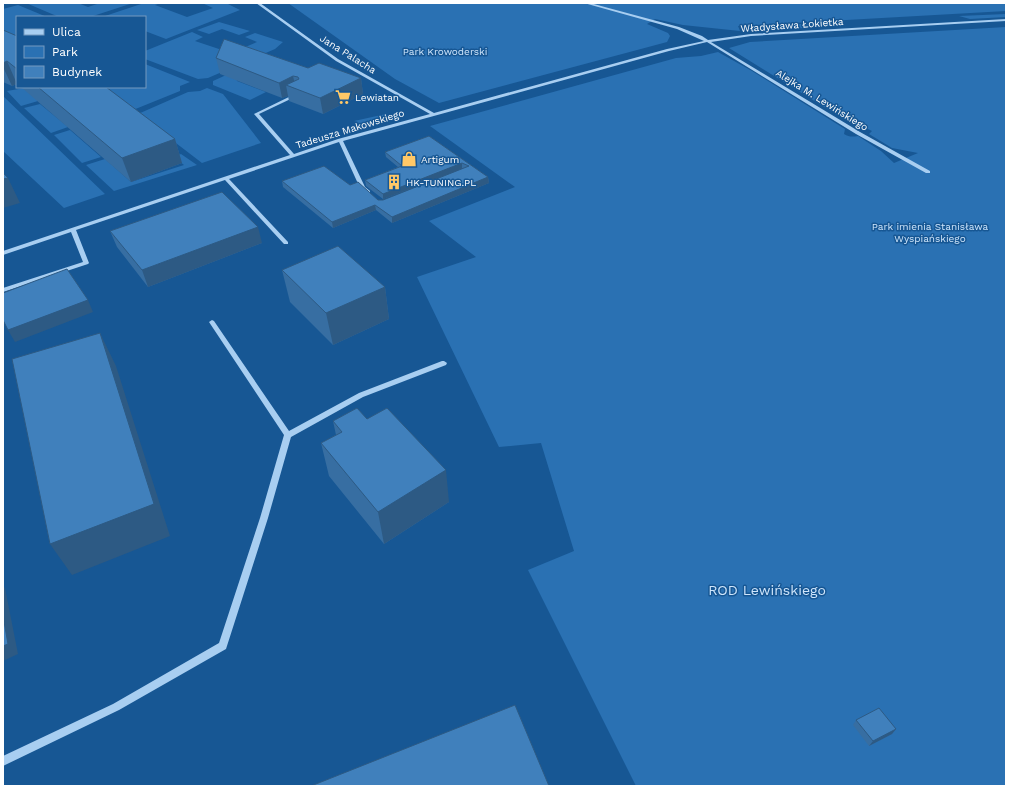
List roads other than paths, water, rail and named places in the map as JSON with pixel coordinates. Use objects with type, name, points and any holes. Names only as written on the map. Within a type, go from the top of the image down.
[{"type":"street","name":"Jana Palacha","points":[[258,3],[337,60],[433,114]]},
{"type":"street","points":[[586,3],[678,28],[708,41]]},
{"type":"street","name":"Władysława Łokietka","points":[[708,41],[751,35],[1006,20]]},
{"type":"street","name":"Tadeusza Makowskiego","points":[[3,253],[340,140],[661,52],[708,41]]},
{"type":"street","name":"Alejka M. Lewińskiego","points":[[708,41],[858,133],[928,172]]},
{"type":"street","points":[[293,155],[256,114],[299,94]]},
{"type":"street","points":[[340,140],[363,188],[375,198]]},
{"type":"street","points":[[226,178],[286,243]]},
{"type":"street","points":[[3,290],[86,263],[73,229]]},
{"type":"street","points":[[212,322],[288,435]]},
{"type":"street","points":[[3,761],[116,707],[222,646],[264,518],[288,435],[361,395],[444,363]]},
{"type":"place","name":"Lewiatan","points":[[343,97]]},
{"type":"place","name":"Artigum","points":[[409,159]]},
{"type":"place","name":"HK-TUNING.PL","points":[[394,182]]},
{"type":"park label","name":"Park Krowoderski","points":[[445,51]]},
{"type":"park label","name":"Park imienia Stanisława Wyspiańskiego","points":[[930,232]]},
{"type":"park label","name":"ROD Lewińskiego","points":[[767,590]]}]
